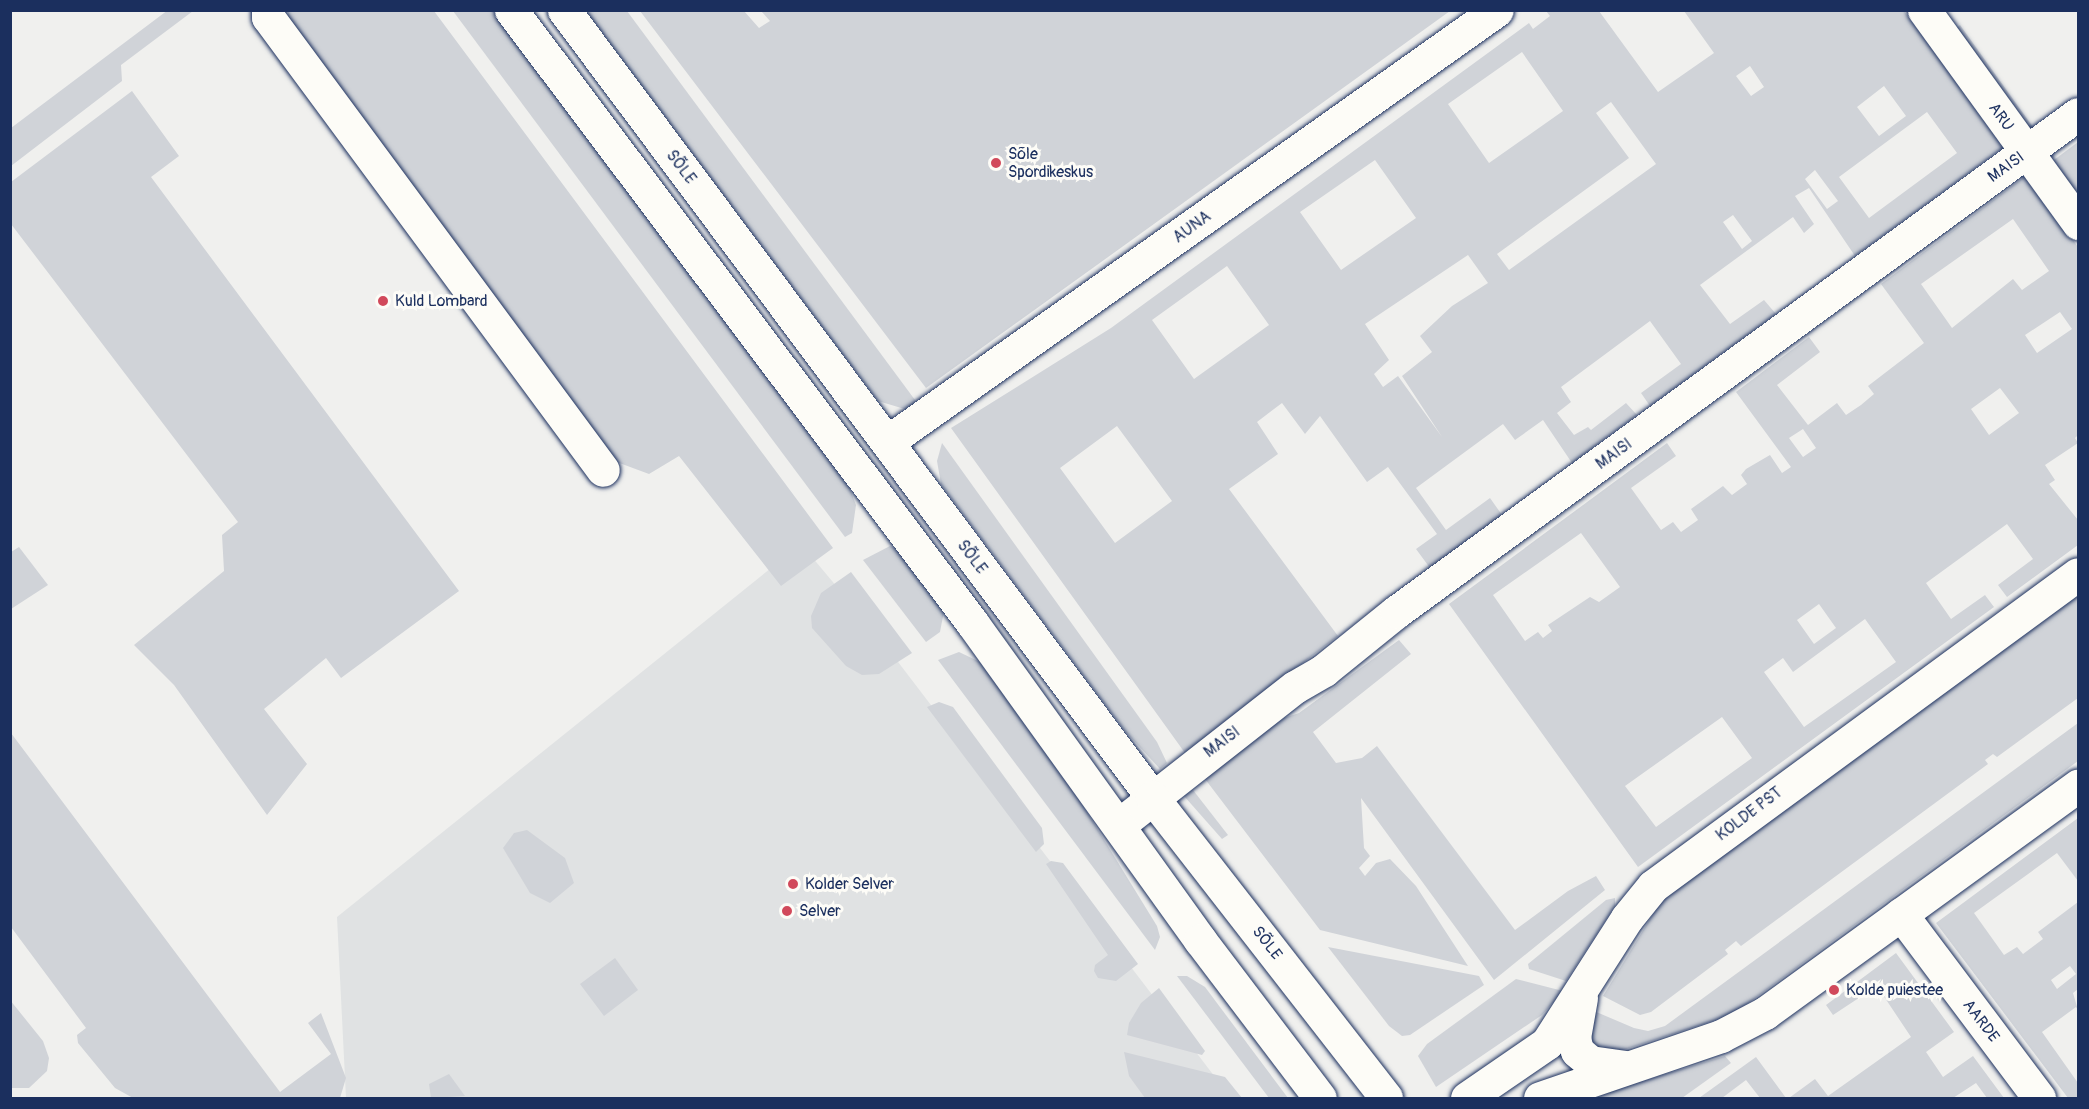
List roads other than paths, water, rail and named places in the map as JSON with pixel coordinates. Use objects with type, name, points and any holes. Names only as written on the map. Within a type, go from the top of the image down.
[{"type":"street","points":[[268,10],[268,17],[603,470]]},
{"type":"street","points":[[511,10],[1120,824],[1200,940],[1320,1098]]},
{"type":"street","name":"SÕLE","points":[[564,10],[1152,797],[1386,1098]]},
{"type":"street","name":"AUNA","points":[[852,467],[1497,10]]},
{"type":"street","name":"ARU","points":[[1924,10],[2079,223]]},
{"type":"street","name":"MAISI","points":[[1120,824],[1295,687],[1324,670],[1413,600],[2079,114]]},
{"type":"street","name":"KOLDE PST","points":[[1467,1098],[1547,1043],[1582,993],[1627,918],[1653,886],[2079,574]]},
{"type":"street","points":[[1540,1098],[1721,1036],[1756,1017],[2079,786]]},
{"type":"street","name":"AARDE","points":[[1901,915],[2039,1098]]},
{"type":"street","points":[[1582,993],[1574,1036],[1577,1051],[1590,1062],[1627,1067]]},
{"type":"place","name":"Sõle Spordikeskus","points":[[996,163]]},
{"type":"place","name":"Kuld Lombard","points":[[383,301]]},
{"type":"place","name":"Kolder Selver","points":[[793,884]]},
{"type":"place","name":"Selver","points":[[787,911]]},
{"type":"place","name":"Kolde puiestee","points":[[1834,990]]}]
